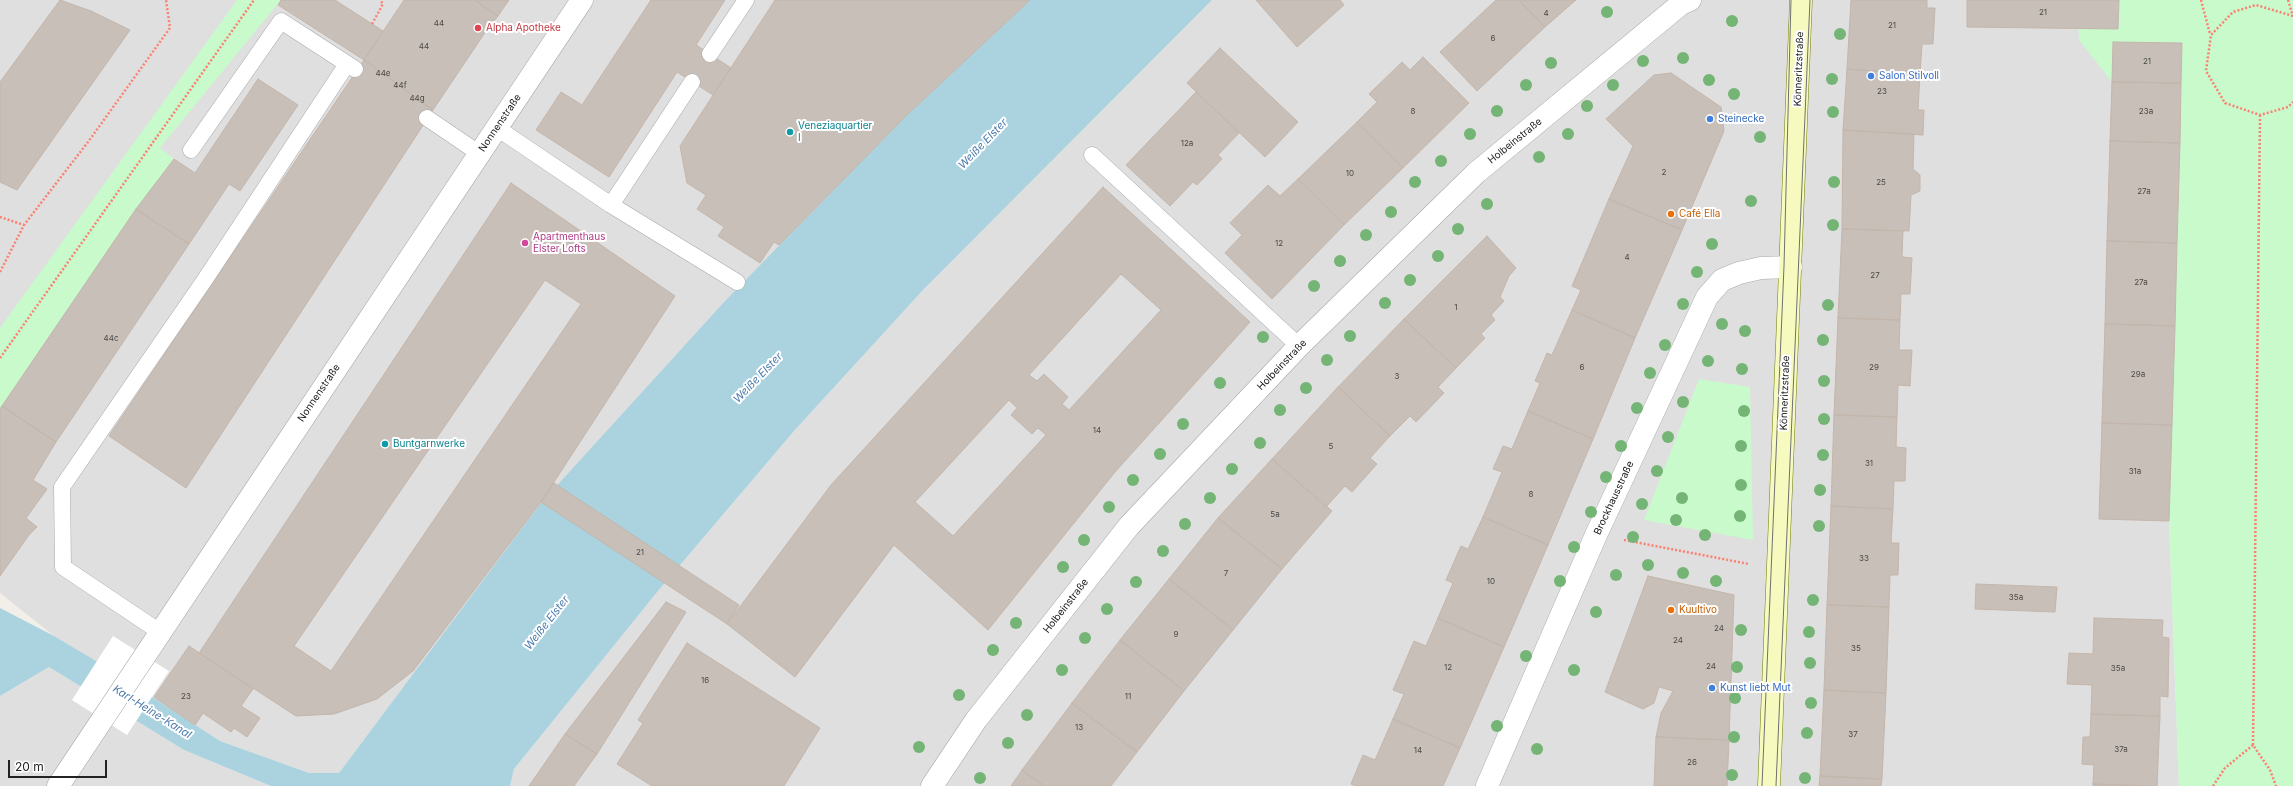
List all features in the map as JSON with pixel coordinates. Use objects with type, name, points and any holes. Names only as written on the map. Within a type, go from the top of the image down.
[{"type":"main road","name":"Könneritzstraße","points":[[1769,786],[1779,570],[1801,0]]},
{"type":"street","name":"Nonnenstraße","points":[[58,786],[104,720],[160,632],[582,0]]},
{"type":"street","name":"Holbeinstraße","points":[[932,786],[976,720],[1129,526],[1299,346],[1476,173],[1681,4],[1690,0]]},
{"type":"street","name":"Brockhausstraße","points":[[1487,786],[1596,535],[1706,297],[1722,280],[1739,273],[1761,268],[1791,267]]},
{"type":"lane","points":[[710,54],[746,0]]},
{"type":"lane","points":[[160,632],[63,567],[62,487],[352,67],[281,21],[191,150]]},
{"type":"lane","points":[[611,205],[692,82]]},
{"type":"lane","points":[[427,118],[480,154]]},
{"type":"lane","points":[[497,128],[611,205],[737,282]]},
{"type":"lane","points":[[1092,155],[1299,346]]},
{"type":"path","points":[[0,272],[24,225],[88,142],[170,28],[166,0]]},
{"type":"path","points":[[0,358],[253,0]]},
{"type":"path","points":[[372,24],[383,4],[380,0]]},
{"type":"path","points":[[2201,0],[2211,34],[2206,71],[2225,103],[2260,115],[2288,107],[2293,102]]},
{"type":"path","points":[[2288,0],[2293,16]]},
{"type":"path","points":[[2211,34],[2233,12],[2256,5],[2293,16]]},
{"type":"path","points":[[2260,115],[2253,745],[2270,770],[2276,786]]},
{"type":"path","points":[[0,217],[24,225]]},
{"type":"path","points":[[1596,535],[1779,570]]},
{"type":"path","points":[[2213,786],[2225,768],[2253,745]]},
{"type":"shaded area","points":[[0,0],[1030,0],[996,31],[724,302],[540,504],[339,773],[309,773],[220,741],[54,636],[0,593]]},
{"type":"shaded area","points":[[1212,0],[2077,0],[2181,83],[2169,521],[2179,786],[510,786],[514,769],[658,591],[794,431],[923,290]]},
{"type":"shaded area","points":[[49,667],[184,750],[271,786],[0,786],[0,696]]},
{"type":"green space","points":[[237,0],[281,0],[160,148],[174,159],[136,209],[0,409],[0,328]]},
{"type":"green space","points":[[2077,0],[2293,0],[2293,786],[2179,786],[2169,521],[2181,83],[2112,82],[2079,40]]},
{"type":"green space","points":[[1699,379],[1750,387],[1753,540],[1644,520]]},
{"type":"water","points":[[1030,0],[1212,0],[923,290],[794,431],[658,591],[514,769],[510,786],[271,786],[184,750],[49,667],[0,696],[0,608],[54,636],[101,664],[220,741],[309,773],[339,773],[540,504],[724,302],[908,114]]},
{"type":"pier","points":[[113,636],[169,671],[127,735],[72,700]]},
{"type":"building","points":[[60,0],[91,11],[130,30],[17,190],[0,182],[0,82]]},
{"type":"building","points":[[281,0],[335,0],[383,31],[364,60],[278,5]]},
{"type":"building","points":[[404,0],[475,0],[498,16],[484,34],[433,110],[364,60]]},
{"type":"building","points":[[475,0],[509,0],[498,16]]},
{"type":"building","points":[[651,0],[725,0],[696,45],[731,68],[713,95],[677,72],[609,177],[536,130],[561,92],[582,105]]},
{"type":"building","name":"Veneziaquartier I","points":[[775,0],[1030,0],[908,114],[779,245],[774,242],[760,263],[718,236],[724,227],[697,209],[706,195],[687,183],[680,146]]},
{"type":"building","points":[[1256,0],[1340,0],[1344,5],[1297,47]]},
{"type":"building","points":[[1496,0],[1519,0],[1545,27],[1477,91],[1440,52]]},
{"type":"building","points":[[1519,0],[1576,0],[1545,27]]},
{"type":"building","points":[[1851,0],[1927,0],[1927,8],[1935,8],[1933,44],[1922,44],[1920,74],[1847,69]]},
{"type":"building","points":[[1967,0],[2119,0],[2118,29],[1967,27]]},
{"type":"building","points":[[2113,42],[2182,43],[2181,83],[2112,82]]},
{"type":"building","points":[[1220,48],[1298,122],[1265,157],[1187,83]]},
{"type":"building","points":[[1423,57],[1469,103],[1403,168],[1357,122],[1377,102],[1369,94],[1402,62],[1410,70]]},
{"type":"building","points":[[364,60],[433,110],[186,488],[109,436]]},
{"type":"building","points":[[1847,69],[1920,74],[1918,110],[1924,110],[1923,135],[1843,130]]},
{"type":"building","points":[[1671,73],[1721,107],[1724,131],[1682,230],[1609,199],[1633,146],[1606,119],[1654,75]]},
{"type":"building","points":[[258,79],[298,105],[240,191],[229,184],[189,244],[136,209],[174,159],[195,173]]},
{"type":"building","points":[[2112,82],[2181,83],[2180,143],[2110,141]]},
{"type":"building","points":[[1196,92],[1239,133],[1218,155],[1222,159],[1197,185],[1193,182],[1170,206],[1126,165]]},
{"type":"building","points":[[1357,122],[1403,168],[1344,225],[1298,179]]},
{"type":"building","points":[[1843,130],[1914,134],[1913,169],[1920,175],[1920,191],[1911,195],[1909,231],[1842,229]]},
{"type":"building","points":[[2110,141],[2180,143],[2177,243],[2107,241]]},
{"type":"building","points":[[1298,179],[1344,225],[1272,299],[1225,253],[1242,235],[1230,223],[1268,185],[1280,196]]},
{"type":"building","name":"Buntgarnwerke","points":[[511,183],[675,296],[541,502],[413,671],[377,699],[334,714],[296,716],[199,653]],"holes":[[[545,280],[581,304],[331,671],[294,646]]]},
{"type":"building","points":[[1103,187],[1250,322],[1115,472],[988,630],[894,545],[795,677],[727,624],[831,485]],"holes":[[[1121,274],[1161,310],[1069,410],[1062,404],[1068,397],[1044,374],[1037,381],[1029,375]],[[1009,400],[1017,408],[1011,415],[1032,434],[1038,428],[1046,435],[953,536],[915,502]]]},
{"type":"building","points":[[1609,199],[1682,230],[1635,338],[1572,310],[1581,290],[1572,286]]},
{"type":"building","points":[[136,209],[189,244],[56,442],[2,406]]},
{"type":"building","points":[[1842,229],[1903,231],[1902,257],[1912,258],[1910,294],[1901,294],[1900,320],[1838,318]]},
{"type":"building","points":[[1487,236],[1516,268],[1509,276],[1500,297],[1504,301],[1491,315],[1495,320],[1481,334],[1485,338],[1456,368],[1404,319]]},
{"type":"building","points":[[2107,241],[2177,243],[2175,326],[2105,324]]},
{"type":"building","points":[[1572,310],[1635,338],[1593,439],[1528,411],[1540,383],[1535,381],[1547,353],[1552,355]]},
{"type":"building","points":[[1838,318],[1900,320],[1899,350],[1912,350],[1910,386],[1898,385],[1897,417],[1834,415]]},
{"type":"building","points":[[1404,319],[1456,368],[1438,387],[1444,393],[1416,422],[1410,416],[1390,436],[1338,387]]},
{"type":"building","points":[[2105,324],[2175,326],[2172,425],[2102,423]]},
{"type":"building","points":[[1338,387],[1390,436],[1370,458],[1377,464],[1352,492],[1345,486],[1326,507],[1272,459]]},
{"type":"building","points":[[2,406],[56,442],[33,480],[47,489],[26,518],[37,527],[29,535],[0,576],[0,409]]},
{"type":"building","points":[[1528,411],[1593,439],[1548,545],[1483,517],[1502,472],[1493,469],[1503,446],[1512,449]]},
{"type":"building","points":[[1834,415],[1897,417],[1896,447],[1906,448],[1905,481],[1894,481],[1893,509],[1831,506]]},
{"type":"building","points":[[2102,423],[2172,425],[2169,521],[2099,519]]},
{"type":"building","points":[[1272,459],[1332,511],[1282,569],[1218,518]]},
{"type":"building","points":[[554,483],[739,605],[727,624],[541,502]]},
{"type":"building","points":[[1831,506],[1893,509],[1891,543],[1899,543],[1898,575],[1890,575],[1889,607],[1827,605]]},
{"type":"building","points":[[1483,517],[1548,545],[1504,647],[1438,618],[1453,583],[1446,580],[1461,546],[1468,549]]},
{"type":"building","points":[[1218,518],[1282,569],[1233,630],[1169,579]]},
{"type":"building","points":[[1648,576],[1734,595],[1729,740],[1656,737],[1661,713],[1673,691],[1659,687],[1654,703],[1643,709],[1605,692]]},
{"type":"building","points":[[1169,579],[1233,630],[1184,691],[1120,640]]},
{"type":"building","points":[[1976,584],[2057,587],[2055,612],[1975,609]]},
{"type":"building","points":[[666,602],[686,612],[597,754],[565,734]]},
{"type":"building","points":[[1827,605],[1889,607],[1886,693],[1824,690]]},
{"type":"building","points":[[1438,618],[1504,647],[1460,748],[1393,719],[1404,694],[1393,690],[1414,641],[1426,646]]},
{"type":"building","points":[[2094,618],[2163,620],[2162,637],[2169,638],[2168,697],[2160,696],[2160,716],[2091,714],[2092,685],[2067,684],[2069,653],[2093,654]]},
{"type":"building","points":[[1120,640],[1184,691],[1137,752],[1072,703]]},
{"type":"building","points":[[687,643],[820,728],[784,786],[652,786],[617,764],[643,723],[638,720]]},
{"type":"building","points":[[189,646],[253,689],[241,706],[260,718],[247,737],[234,728],[231,732],[203,713],[195,725],[154,697]]},
{"type":"building","points":[[1824,690],[1886,693],[1882,779],[1820,776]]},
{"type":"building","points":[[1072,703],[1137,752],[1111,786],[1044,786],[1022,770]]},
{"type":"building","points":[[2091,714],[2160,716],[2157,786],[2093,784],[2094,765],[2082,764],[2083,737],[2090,737]]},
{"type":"building","points":[[1393,719],[1460,748],[1443,786],[1356,786],[1351,784],[1363,755],[1375,760]]},
{"type":"building","points":[[565,734],[597,754],[574,786],[529,786]]},
{"type":"building","points":[[1656,737],[1729,740],[1727,786],[1654,786]]},
{"type":"building","points":[[1022,770],[1044,786],[1011,786]]},
{"type":"building","points":[[1820,776],[1882,779],[1881,786],[1819,786]]},
{"type":"building","points":[[2093,784],[2136,786],[2093,786]]},
{"type":"tram line","points":[[1762,786],[1784,266],[1791,0]]},
{"type":"tram line","points":[[1776,786],[1810,0]]},
{"type":"place","name":"Alpha Apotheke","points":[[478,28]]},
{"type":"place","name":"Salon Stilvoll","points":[[1871,76]]},
{"type":"place","name":"Steinecke","points":[[1710,119]]},
{"type":"place","name":"Veneziaquartier I","points":[[790,132]]},
{"type":"place","name":"Café Ella","points":[[1671,214]]},
{"type":"place","name":"Apartmenthaus Elster Lofts","points":[[525,243]]},
{"type":"place","name":"Buntgarnwerke","points":[[385,444]]},
{"type":"place","name":"Kuultivo","points":[[1671,610]]},
{"type":"place","name":"Kunst liebt Mut","points":[[1712,688]]},
{"type":"water label","name":"Weiße Elster","points":[[983,144]]},
{"type":"water label","name":"Weiße Elster","points":[[758,378]]},
{"type":"water label","name":"Weiße Elster","points":[[547,623]]},
{"type":"water label","name":"Karl-Heine-Kanal","points":[[152,712]]}]
